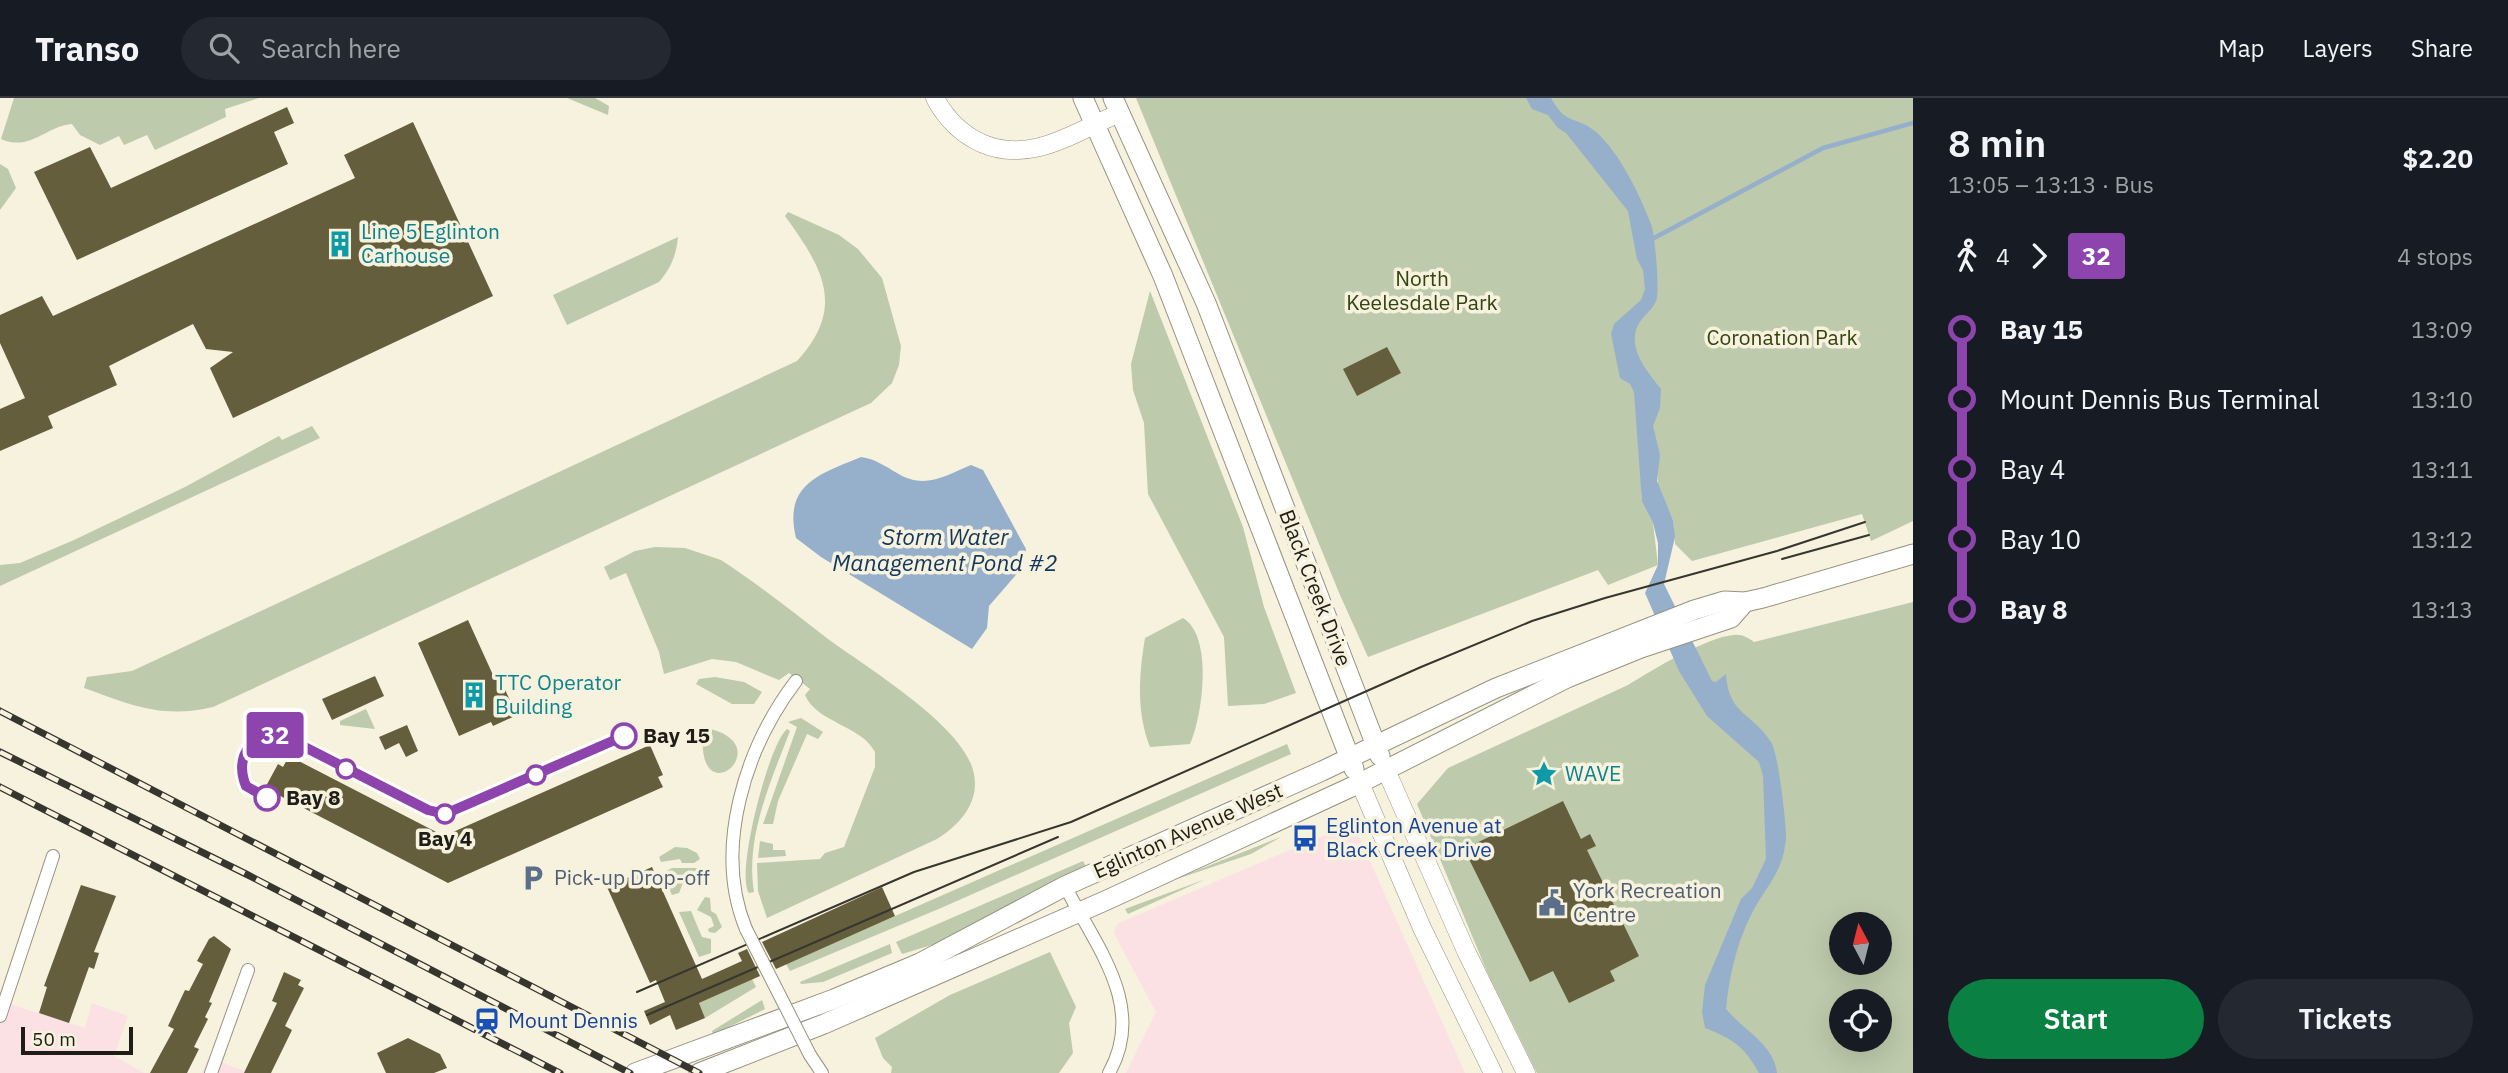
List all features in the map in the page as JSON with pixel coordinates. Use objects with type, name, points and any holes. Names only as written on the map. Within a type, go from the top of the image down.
[{"type":"main road","points":[[935,98],[949,120],[962,132],[1003,150],[1041,148],[1095,123],[1116,105]]},
{"type":"main road","name":"Black Creek Drive","points":[[1083,98],[1163,276],[1349,759],[1422,928],[1493,1073]]},
{"type":"main road","name":"Black Creek Drive","points":[[1116,105],[1206,303],[1386,770],[1466,951],[1526,1073]]},
{"type":"main road","name":"Eglinton Avenue West","points":[[635,1073],[834,999],[920,962],[1065,886],[1349,759],[1496,688],[1697,618],[1724,601],[1745,602],[1846,576],[1913,554]]},
{"type":"main road","name":"Eglinton Avenue West","points":[[699,1073],[846,1014],[1079,913],[1360,783],[1567,678],[1635,640]]},
{"type":"street","points":[[796,681],[785,696],[760,746],[743,791],[732,842],[735,898],[747,929],[810,1055],[822,1073]]},
{"type":"street","points":[[0,1016],[53,856]]},
{"type":"street","points":[[1065,886],[1123,1005],[1120,1055],[1109,1073]]},
{"type":"street","points":[[211,1073],[248,970]]},
{"type":"shaded area","points":[[1348,825],[1355,828],[1465,1073],[1126,1073],[1156,1012],[1117,939],[1114,931],[1117,924]]},
{"type":"shaded area","points":[[0,1001],[85,1028],[92,1003],[128,1016],[114,1056],[144,1073],[0,1073]]},
{"type":"shaded area","points":[[208,1057],[249,1073],[202,1073]]},
{"type":"green space","points":[[14,98],[259,98],[225,109],[226,117],[155,150],[147,135],[124,145],[119,136],[100,145],[80,135],[72,124],[21,142],[1,139]]},
{"type":"green space","points":[[567,98],[595,98],[609,106],[608,115]]},
{"type":"green space","name":"North Keelesdale Park","points":[[1136,98],[1913,98],[1913,521],[1871,541],[1862,514],[1692,561],[1675,544],[1673,520],[1658,486],[1657,469],[1640,461],[1642,502],[1653,523],[1658,565],[1608,585],[1598,570],[1368,657]]},
{"type":"green space","points":[[0,164],[8,169],[16,188],[0,210]]},
{"type":"green space","points":[[788,212],[839,235],[858,249],[882,278],[901,346],[899,365],[892,383],[871,403],[213,707],[162,711],[132,705],[84,688],[87,677],[132,671],[797,361],[821,323],[825,305],[824,287],[810,253],[785,216]]},
{"type":"green space","points":[[678,237],[672,261],[659,282],[567,325],[553,295]]},
{"type":"green space","points":[[1150,291],[1243,527],[1264,607],[1296,693],[1264,704],[1228,706],[1224,637],[1148,494],[1144,423],[1133,390],[1131,364]]},
{"type":"green space","points":[[312,426],[320,438],[0,586],[0,565],[20,563],[74,540],[185,487],[279,436],[282,440]]},
{"type":"green space","points":[[655,547],[685,548],[721,560],[928,713],[947,730],[971,764],[975,787],[969,808],[963,817],[937,839],[767,918],[758,891],[757,863],[820,859],[825,853],[844,847],[875,767],[875,752],[860,736],[819,712],[805,695],[810,689],[789,673],[779,680],[736,662],[712,659],[664,674],[659,652],[626,573],[610,580],[604,567],[635,551]]},
{"type":"green space","points":[[1913,602],[1913,1073],[1537,1073],[1488,974],[1417,804],[1448,768],[1628,685],[1695,648],[1723,637],[1742,636],[1754,642]]},
{"type":"green space","points":[[1183,618],[1193,628],[1202,659],[1201,697],[1194,732],[1190,744],[1150,747],[1142,720],[1140,693],[1145,638]]},
{"type":"green space","points":[[715,677],[744,682],[762,692],[754,704],[732,704],[696,684],[699,679]]},
{"type":"green space","points":[[366,709],[375,729],[340,725],[340,721]]},
{"type":"green space","points":[[801,718],[823,732],[818,739],[807,734],[778,801],[773,824],[763,824],[797,727],[788,722]]},
{"type":"green space","points":[[710,729],[729,737],[737,749],[736,760],[730,769],[720,773],[711,770],[704,757],[703,732]]},
{"type":"green space","points":[[787,729],[790,731],[756,830],[752,871],[754,892],[749,893],[746,881],[747,862],[756,810],[772,758]]},
{"type":"green space","points":[[1287,744],[1291,754],[941,908],[790,971],[786,964]]},
{"type":"green space","points":[[1281,837],[1251,854],[1165,883]]},
{"type":"green space","points":[[760,841],[773,844],[773,850],[785,850],[786,856],[758,858]]},
{"type":"green space","points":[[675,847],[687,848],[697,853],[700,859],[694,863],[682,863],[680,859],[661,862],[659,857]]},
{"type":"green space","points":[[1083,861],[1086,867],[948,940],[902,954],[896,942]]},
{"type":"green space","points":[[672,868],[702,868],[707,885],[702,886],[692,879],[684,880],[679,893],[672,895],[662,873]]},
{"type":"green space","points":[[1206,879],[1128,914],[1125,909]]},
{"type":"green space","points":[[705,897],[710,898],[711,911],[716,914],[722,927],[715,933],[709,932],[708,929],[714,926],[711,917],[697,910]]},
{"type":"green space","points":[[691,911],[702,937],[711,939],[711,953],[699,957],[679,912]]},
{"type":"green space","points":[[890,944],[892,953],[823,982],[800,982]]},
{"type":"green space","points":[[1050,952],[1076,1007],[1069,1023],[1073,1053],[1059,1073],[891,1073],[892,1067],[883,1058],[875,1038],[950,995]]},
{"type":"green space","points":[[752,979],[756,987],[705,1018],[699,1003]]},
{"type":"green space","points":[[762,1000],[765,1009],[713,1035],[712,1031]]},
{"type":"water","points":[[1526,98],[1551,98],[1566,117],[1588,127],[1605,141],[1629,176],[1652,227],[1657,265],[1657,296],[1654,305],[1637,327],[1635,344],[1641,360],[1661,389],[1660,408],[1653,426],[1660,455],[1657,481],[1673,520],[1675,537],[1664,584],[1712,681],[1716,682],[1726,674],[1731,698],[1736,706],[1771,742],[1781,787],[1786,828],[1782,860],[1750,917],[1741,939],[1731,973],[1726,1009],[1764,1046],[1775,1063],[1777,1073],[1759,1073],[1737,1044],[1705,1028],[1702,1012],[1705,985],[1741,899],[1752,888],[1766,859],[1763,776],[1759,762],[1707,716],[1679,671],[1645,593],[1658,565],[1658,543],[1653,523],[1642,502],[1634,392],[1630,384],[1620,378],[1611,334],[1614,324],[1641,300],[1645,289],[1628,211],[1566,133],[1558,128],[1548,115],[1532,109]]},
{"type":"water","name":"Storm Water Management Pond #2","points":[[861,457],[875,461],[907,478],[925,481],[943,477],[971,465],[983,470],[1026,549],[1022,568],[989,606],[987,628],[972,649],[821,557],[796,538],[793,520],[800,493],[819,476]]},
{"type":"building","points":[[287,107],[294,123],[274,132],[288,164],[77,260],[34,172],[90,147],[111,188]]},
{"type":"building","name":"Line 5 Eglinton Carhouse","points":[[413,122],[493,296],[233,418],[210,368],[233,352],[206,349],[193,324],[109,366],[117,385],[48,416],[53,428],[0,451],[0,409],[25,398],[0,343],[0,315],[42,296],[53,316],[355,178],[344,155]]},
{"type":"building","points":[[1387,347],[1401,373],[1357,396],[1343,369]]},
{"type":"building","name":"TTC Operator Building","points":[[468,620],[493,675],[497,673],[517,715],[493,726],[491,722],[459,736],[418,643]]},
{"type":"building","points":[[375,676],[384,696],[332,720],[322,699]]},
{"type":"building","points":[[407,725],[418,751],[406,757],[399,743],[385,750],[379,737]]},
{"type":"building","points":[[650,745],[663,775],[658,777],[663,787],[448,883],[265,788],[278,764],[283,767],[289,756],[444,836]]},
{"type":"building","name":"York Recreation Centre","points":[[1563,801],[1581,839],[1590,834],[1596,846],[1587,850],[1639,956],[1610,971],[1615,981],[1569,1003],[1553,971],[1530,982],[1464,849]]},
{"type":"building","points":[[652,867],[702,979],[742,961],[738,953],[747,949],[760,976],[699,1003],[705,1018],[676,1030],[670,1015],[650,1025],[644,1011],[665,1002],[656,980],[650,983],[607,887]]},
{"type":"building","points":[[81,885],[116,896],[94,952],[99,953],[94,969],[89,967],[69,1023],[39,1013],[47,987],[44,986]]},
{"type":"building","points":[[882,887],[895,916],[776,969],[762,942]]},
{"type":"building","points":[[214,936],[231,949],[209,1002],[212,1003],[205,1017],[208,1019],[194,1047],[199,1049],[187,1073],[150,1073],[174,1029],[168,1026],[185,990],[189,991],[203,964],[197,961],[209,939]]},
{"type":"building","points":[[284,972],[301,980],[298,985],[304,988],[285,1026],[292,1030],[271,1073],[244,1073],[277,1003],[272,1001]]},
{"type":"building","points":[[408,1038],[440,1054],[447,1068],[434,1073],[386,1073],[377,1053]]},
{"type":"waterway","points":[[1654,238],[1823,148],[1913,123]]},
{"type":"tram line","points":[[637,992],[914,872],[1071,822],[1421,667],[1532,621],[1777,551],[1865,522]]},
{"type":"tram line","points":[[1782,559],[1869,535]]},
{"type":"tram line","points":[[647,1015],[1058,837]]},
{"type":"railway","points":[[0,711],[699,1073]]},
{"type":"railway","points":[[0,752],[248,875],[630,1073]]},
{"type":"railway","points":[[0,787],[560,1073]]},
{"type":"bus line","name":"32","points":[[267,798],[246,786],[241,764],[244,752],[255,742],[272,734],[287,738],[428,810],[445,814],[624,736]]},
{"type":"place","name":"Line 5 Eglinton Carhouse","points":[[340,244]]},
{"type":"place","name":"TTC Operator Building","points":[[474,695]]},
{"type":"place","name":"Bay 15","points":[[624,736]]},
{"type":"place","name":"WAVE","points":[[1544,774]]},
{"type":"place","name":"Bay 8","points":[[267,798]]},
{"type":"place","name":"Bay 4","points":[[445,814]]},
{"type":"place","name":"Eglinton Avenue at Black Creek Drive","points":[[1305,838]]},
{"type":"place","name":"Pick-up Drop-off","points":[[533,878]]},
{"type":"place","name":"York Recreation Centre","points":[[1552,903]]},
{"type":"place","name":"Mount Dennis","points":[[487,1021]]},
{"type":"park label","name":"Coronation Park","points":[[1782,338]]}]
